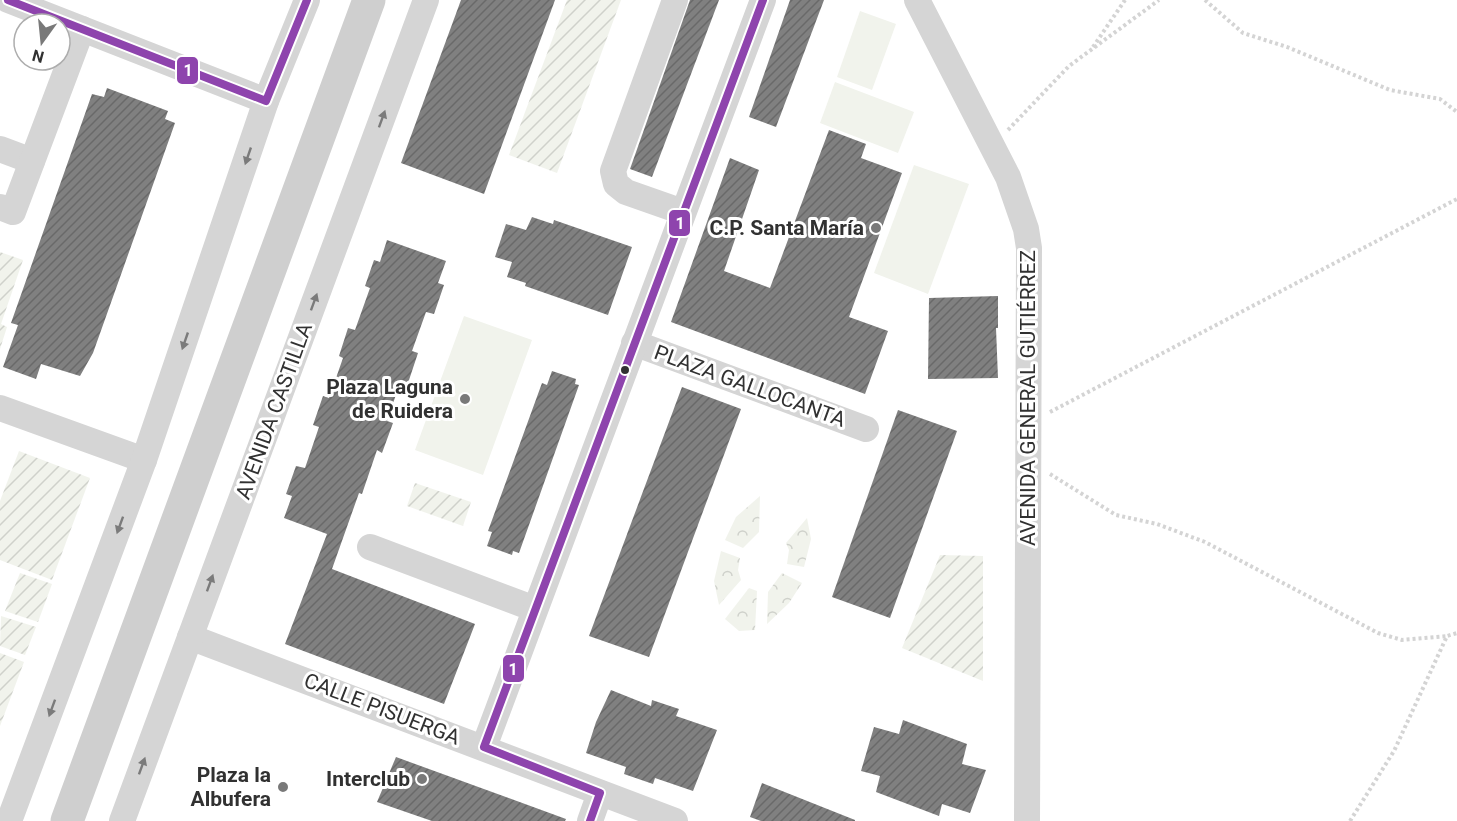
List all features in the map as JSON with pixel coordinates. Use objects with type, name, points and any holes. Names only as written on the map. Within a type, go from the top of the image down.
[{"type":"street","points":[[8,0],[266,101]]},
{"type":"street","points":[[9,821],[144,460],[266,101],[307,0]]},
{"type":"street","points":[[67,821],[369,0]]},
{"type":"street","name":"AVENIDA CASTILLA","points":[[122,821],[426,0]]},
{"type":"street","points":[[675,0],[613,171],[616,184],[626,192],[683,212]]},
{"type":"street","points":[[484,747],[763,0]]},
{"type":"street","name":"AVENIDA GENERAL GUTIÉRREZ","points":[[917,0],[993,145],[1013,189],[1026,229],[1029,248],[1027,821]]},
{"type":"street","points":[[0,207],[13,212],[82,29]]},
{"type":"street","points":[[0,149],[32,161]]},
{"type":"street","name":"PLAZA GALLOCANTA","points":[[634,343],[866,429]]},
{"type":"street","points":[[0,408],[144,460]]},
{"type":"street","points":[[370,547],[535,609]]},
{"type":"street","name":"CALLE PISUERGA","points":[[190,637],[675,821]]},
{"type":"street","points":[[590,821],[600,793]]},
{"type":"path","points":[[1091,50],[1125,0]]},
{"type":"path","points":[[993,145],[1069,66],[1159,0]]},
{"type":"path","points":[[1204,0],[1243,33],[1287,48],[1389,90],[1440,99],[1457,112]]},
{"type":"path","points":[[1028,423],[1457,199]]},
{"type":"path","points":[[1028,460],[1116,515],[1157,524],[1205,542],[1378,633],[1402,640],[1457,633]]},
{"type":"path","points":[[1350,821],[1394,751],[1447,636]]},
{"type":"green space","points":[[567,0],[621,0],[557,173],[509,155]]},
{"type":"green space","points":[[860,11],[896,24],[872,90],[837,77]]},
{"type":"green space","points":[[835,82],[914,112],[898,153],[820,123]]},
{"type":"green space","points":[[914,165],[969,184],[928,294],[874,273]]},
{"type":"green space","points":[[0,252],[23,260],[1,324],[7,327],[0,349]]},
{"type":"green space","points":[[464,316],[532,340],[483,475],[415,450]]},
{"type":"green space","points":[[19,451],[90,478],[52,580],[0,560],[0,501]]},
{"type":"green space","points":[[415,483],[471,502],[463,526],[407,506]]},
{"type":"green space","points":[[760,496],[759,532],[743,548],[725,540],[736,517]]},
{"type":"green space","points":[[807,518],[811,539],[804,567],[787,564],[789,550],[786,543]]},
{"type":"green space","points":[[721,551],[740,558],[738,570],[741,580],[719,605],[714,581]]},
{"type":"green space","points":[[940,555],[983,556],[983,681],[902,648]]},
{"type":"green space","points":[[20,573],[52,584],[38,622],[5,611]]},
{"type":"green space","points":[[782,573],[802,583],[789,603],[767,624],[768,592]]},
{"type":"green space","points":[[749,588],[757,591],[755,630],[739,631],[725,619]]},
{"type":"green space","points":[[1,616],[36,627],[25,655],[0,646]]},
{"type":"green space","points":[[0,653],[24,662],[0,726]]},
{"type":"building","points":[[461,0],[555,0],[484,194],[401,163]]},
{"type":"building","points":[[690,0],[719,0],[652,177],[630,169]]},
{"type":"building","points":[[790,0],[824,0],[776,127],[749,117]]},
{"type":"building","points":[[107,88],[168,111],[165,119],[175,123],[93,353],[80,376],[41,364],[36,379],[3,367],[18,325],[11,323],[92,94],[104,97]]},
{"type":"building","points":[[829,130],[866,144],[861,158],[902,173],[849,317],[888,331],[865,394],[671,322],[730,158],[759,170],[724,271],[770,288]]},
{"type":"building","points":[[532,217],[553,224],[554,220],[632,247],[608,315],[525,286],[526,283],[507,277],[512,262],[495,257],[506,224],[526,230]]},
{"type":"building","points":[[387,240],[446,261],[438,283],[444,285],[434,314],[426,312],[412,351],[418,353],[408,383],[401,380],[387,421],[393,423],[382,453],[377,450],[362,494],[359,493],[332,569],[475,624],[444,704],[285,644],[327,534],[284,518],[292,496],[286,494],[296,466],[305,468],[319,427],[313,425],[323,396],[329,398],[343,358],[339,356],[348,328],[355,330],[370,288],[365,286],[374,260],[380,262]]},
{"type":"building","points":[[998,296],[998,328],[996,328],[998,378],[928,379],[929,298]]},
{"type":"building","points":[[552,371],[576,379],[575,384],[579,385],[519,553],[513,551],[512,555],[487,546],[492,532],[488,531],[542,383],[547,385]]},
{"type":"building","points":[[682,387],[741,409],[649,657],[589,636]]},
{"type":"building","points":[[898,410],[957,431],[890,618],[832,597]]},
{"type":"building","points":[[611,690],[651,706],[652,700],[679,709],[676,716],[717,730],[693,791],[655,778],[653,784],[624,774],[626,767],[586,753],[596,722]]},
{"type":"building","points":[[903,720],[967,744],[962,764],[986,770],[970,813],[942,804],[939,816],[876,792],[880,776],[861,771],[874,727],[899,734]]},
{"type":"building","name":"Interclub","points":[[396,757],[566,819],[565,821],[432,821],[377,802]]},
{"type":"building","points":[[762,783],[855,821],[761,821],[750,817]]},
{"type":"transit line","name":"1","points":[[8,0],[266,101],[307,0]]},
{"type":"transit line","name":"1","points":[[590,821],[600,793],[484,747],[763,0]]},
{"type":"place","name":"C.P. Santa María","points":[[876,228]]},
{"type":"place","name":"Plaza Laguna de Ruidera","points":[[465,399]]},
{"type":"place","name":"Interclub","points":[[422,779]]},
{"type":"place","name":"Plaza la Albufera","points":[[283,787]]}]
